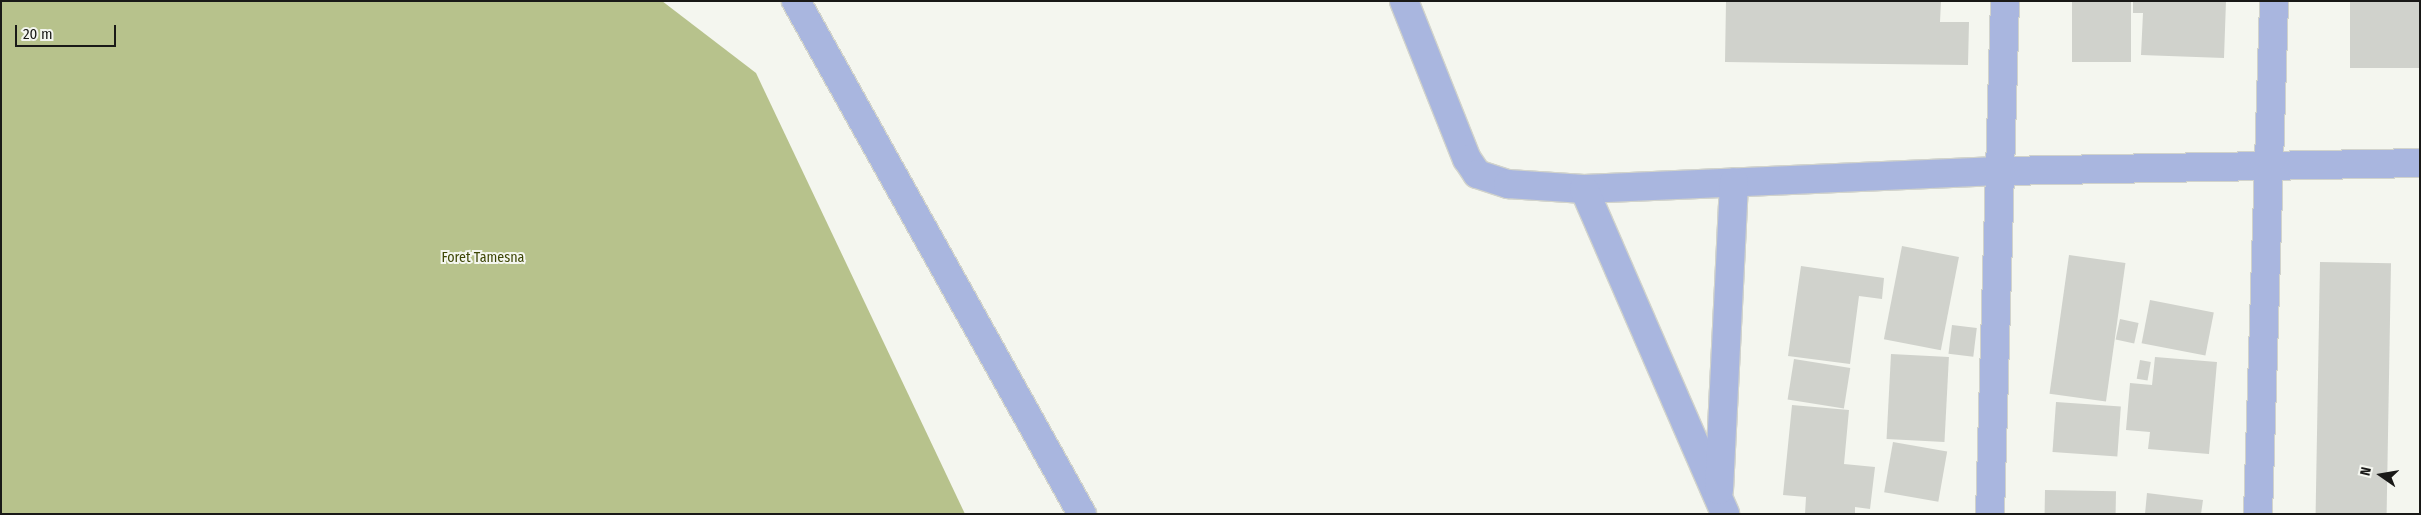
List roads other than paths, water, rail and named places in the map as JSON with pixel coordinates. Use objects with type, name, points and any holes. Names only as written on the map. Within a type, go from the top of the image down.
[{"type":"street","points":[[796,1],[1082,514]]},
{"type":"street","points":[[1404,1],[1459,144],[1477,174],[1508,184],[1584,189],[2004,172],[2420,163]]},
{"type":"street","points":[[1990,514],[2004,172],[2005,1]]},
{"type":"street","points":[[2258,514],[2272,166],[2274,1]]},
{"type":"street","points":[[1722,505],[1734,182]]},
{"type":"street","points":[[1584,189],[1722,505]]},
{"type":"park label","name":"Foret Tamesna","points":[[483,258]]}]
